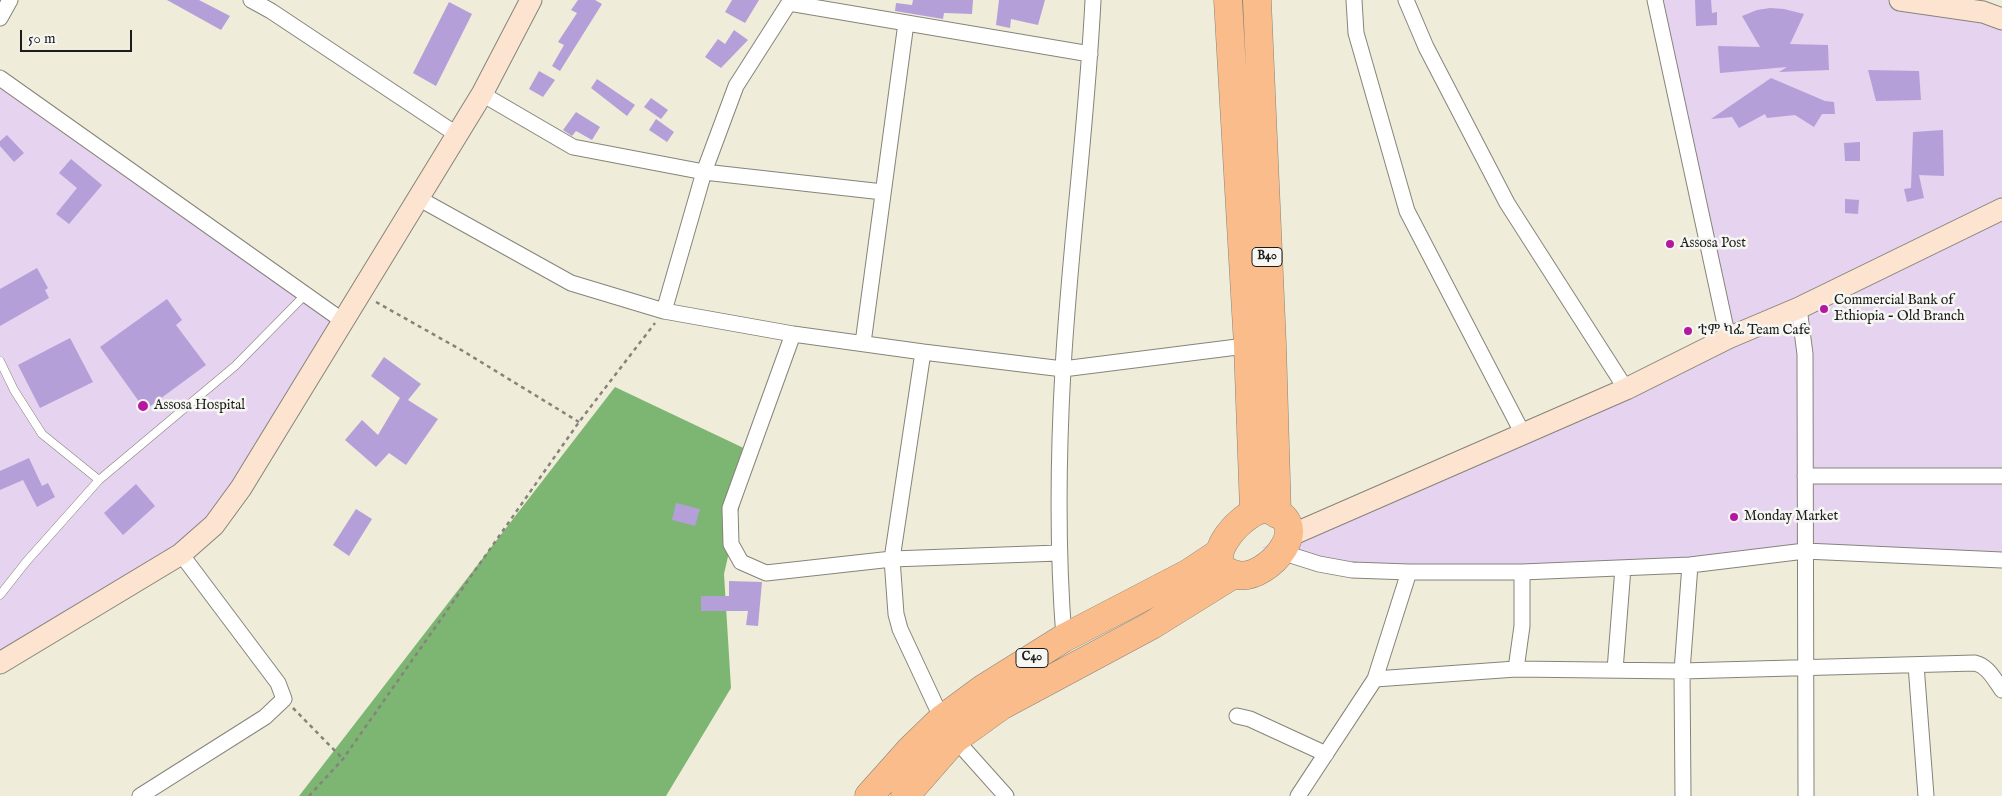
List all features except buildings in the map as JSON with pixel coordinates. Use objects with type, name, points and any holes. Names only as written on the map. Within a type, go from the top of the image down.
[{"type":"highway","name":"B40","points":[[1228,0],[1275,528]]},
{"type":"highway","name":"B40","points":[[1257,0],[1260,345]]},
{"type":"highway","points":[[1275,528],[1262,568],[1242,576],[1226,564],[1233,530],[1275,528]]},
{"type":"highway","name":"C40","points":[[905,796],[948,729],[984,688],[1064,638],[1189,573],[1226,564]]},
{"type":"highway","name":"C40","points":[[875,794],[910,750],[948,729],[1001,706],[1152,625],[1226,564]]},
{"type":"street","points":[[0,18],[10,0]]},
{"type":"street","points":[[251,0],[271,11],[456,134]]},
{"type":"street","points":[[0,663],[182,554],[214,525],[242,488],[482,94],[531,0]]},
{"type":"street","points":[[1064,638],[1059,553],[1063,369],[1093,0]]},
{"type":"street","points":[[1354,0],[1356,32],[1407,211],[1523,434]]},
{"type":"street","points":[[1406,0],[1426,47],[1508,203],[1626,389]]},
{"type":"street","points":[[1654,0],[1728,338]]},
{"type":"street","points":[[1900,0],[1983,12],[2002,19]]},
{"type":"street","points":[[664,311],[704,172],[736,86],[789,1],[1090,54]]},
{"type":"street","points":[[864,343],[906,23]]},
{"type":"street","points":[[0,78],[343,321]]},
{"type":"street","points":[[482,94],[572,147],[704,172],[883,192]]},
{"type":"street","points":[[418,198],[571,284],[664,311],[793,334],[1063,369],[1260,345]]},
{"type":"street","points":[[2002,209],[1800,308],[1728,338],[1626,389],[1523,434],[1275,528],[1318,564],[1352,570],[1522,572],[1623,568],[1690,565],[1805,551],[2002,560]]},
{"type":"street","points":[[1800,308],[1805,354],[1806,796]]},
{"type":"street","points":[[793,334],[730,508],[730,544],[741,562],[766,573],[892,560],[1059,553]]},
{"type":"street","points":[[923,352],[892,560],[896,614],[900,629],[948,729],[1006,796]]},
{"type":"street","points":[[1805,476],[2002,476]]},
{"type":"street","points":[[140,796],[265,717],[284,699],[278,683],[182,554]]},
{"type":"street","points":[[1683,796],[1682,671],[1690,565]]},
{"type":"street","points":[[1615,670],[1623,568]]},
{"type":"street","points":[[1298,796],[1375,679],[1409,572]]},
{"type":"street","points":[[1516,669],[1522,626],[1522,572]]},
{"type":"street","points":[[1375,679],[1516,669],[1682,671],[1975,663],[1982,664],[2002,690]]},
{"type":"street","points":[[1916,665],[1926,796]]},
{"type":"street","points":[[1237,716],[1250,719],[1326,754]]},
{"type":"lane","points":[[0,595],[26,562],[99,480],[236,366],[306,294]]},
{"type":"lane","points":[[0,361],[14,390],[42,434],[99,480]]},
{"type":"path","points":[[361,293],[463,351],[579,422]]},
{"type":"path","points":[[309,796],[343,760],[579,422],[664,311]]},
{"type":"path","points":[[284,699],[343,760]]},
{"type":"shaded area","points":[[1656,0],[1895,0],[2002,17],[2002,563],[1805,556],[1356,571],[1261,548],[1734,337]]},
{"type":"shaded area","name":"Assosa Hospital","points":[[0,82],[338,322],[233,489],[174,552],[0,659]]},
{"type":"green space","points":[[615,387],[752,452],[724,574],[731,688],[666,796],[299,796]]},
{"type":"place","name":"Assosa Post","points":[[1670,244]]},
{"type":"place","name":"Commercial Bank of Ethiopia - Old Branch","points":[[1824,309]]},
{"type":"place","name":"ቲም ካፌ Team Cafe","points":[[1688,331]]},
{"type":"place","name":"Assosa Hospital","points":[[143,406]]},
{"type":"place","name":"Monday Market","points":[[1734,517]]}]
